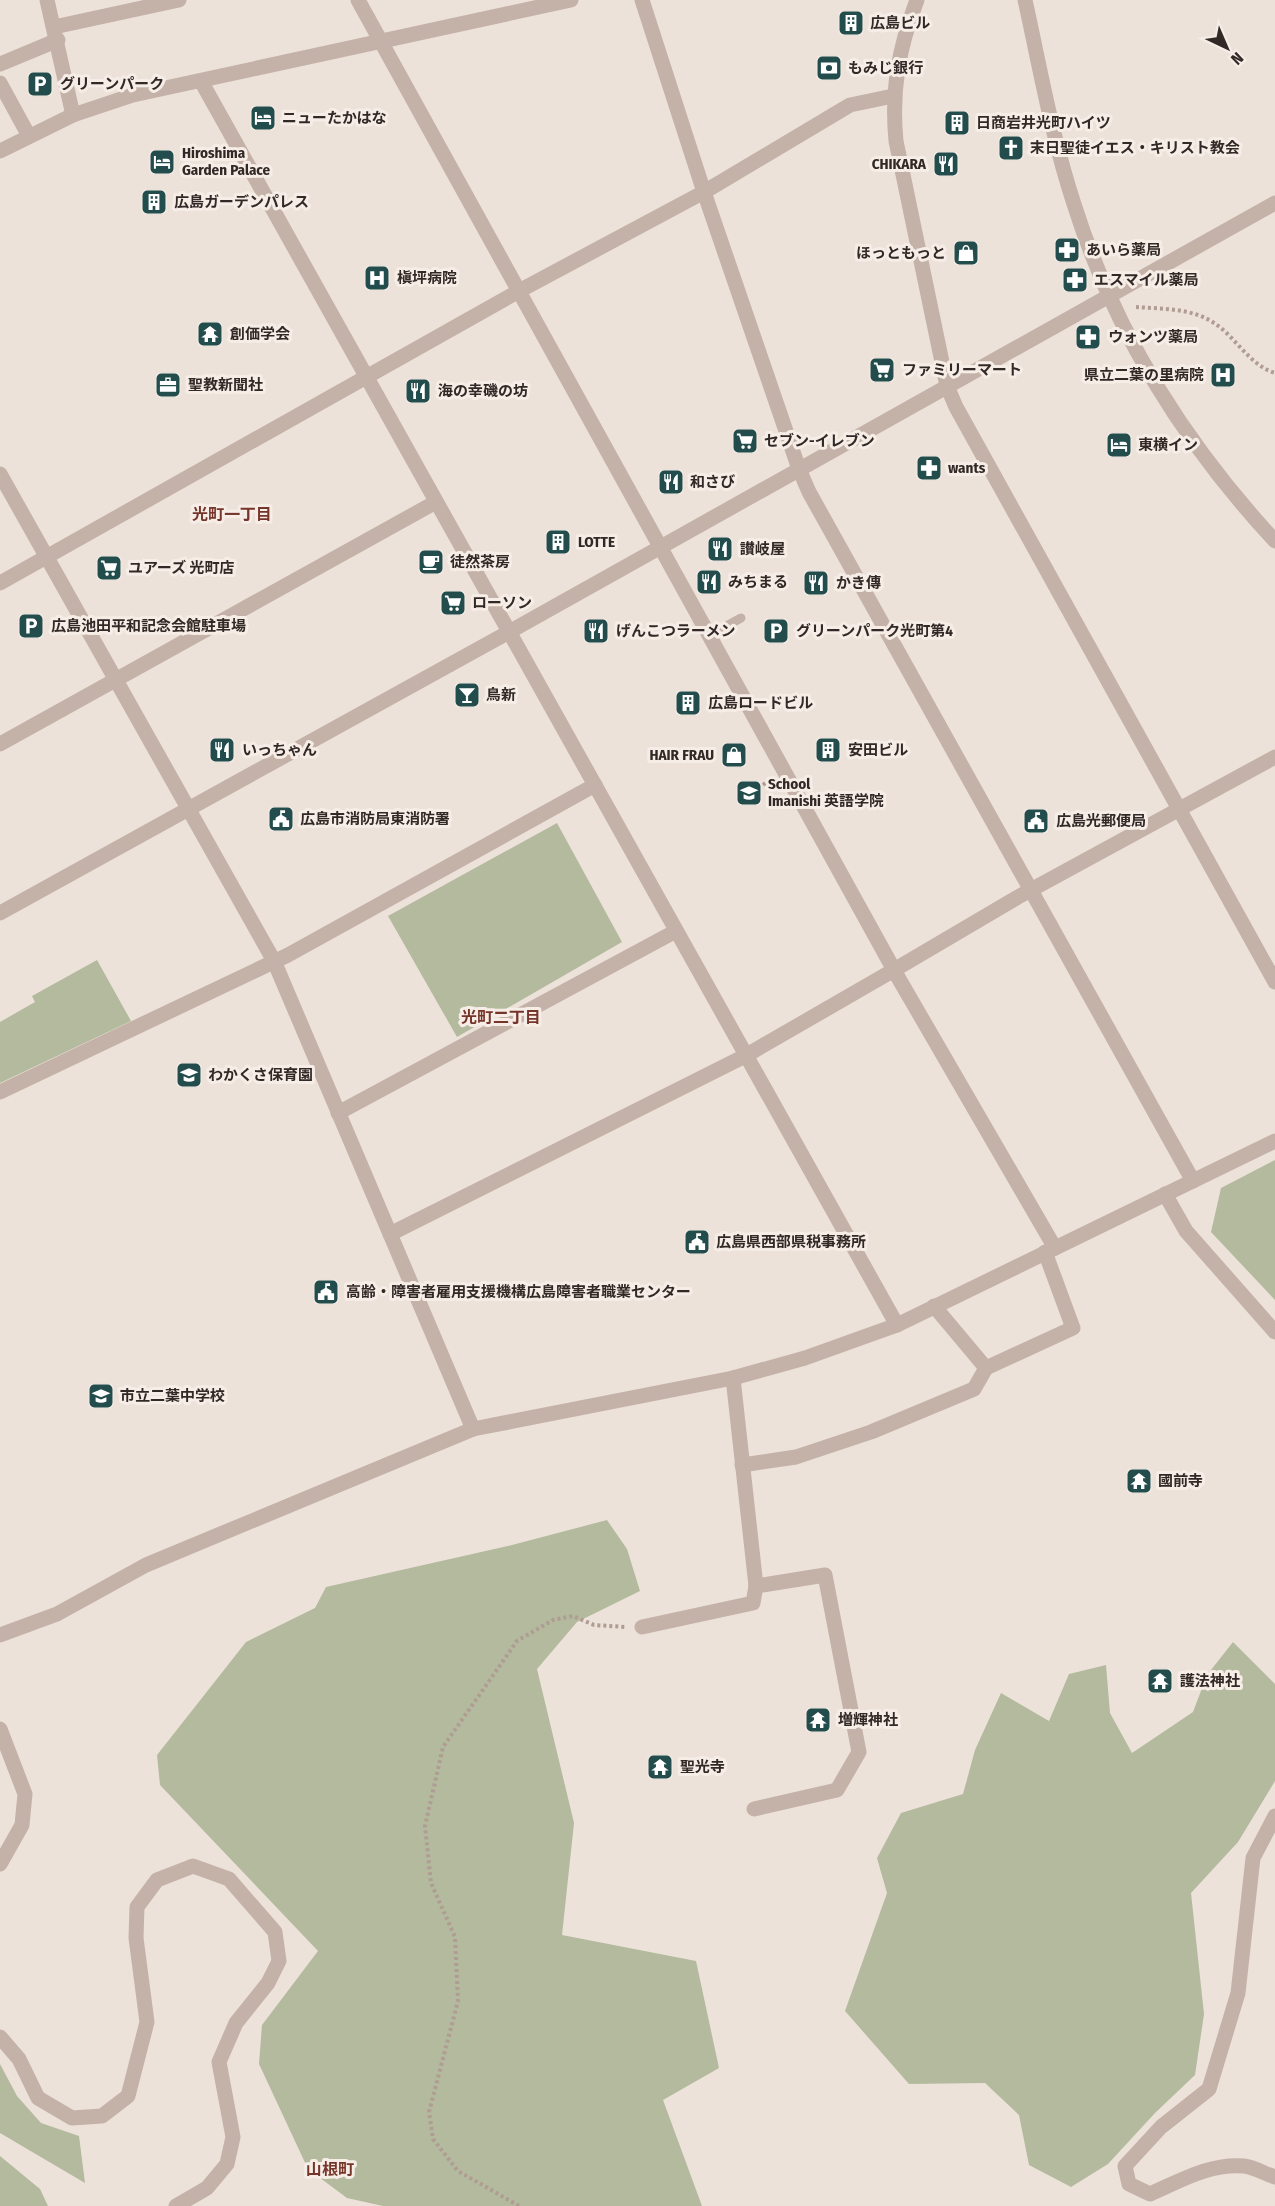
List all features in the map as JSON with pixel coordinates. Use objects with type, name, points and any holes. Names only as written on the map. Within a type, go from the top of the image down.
[{"type":"street","points":[[47,0],[73,115]]},
{"type":"street","points":[[0,64],[56,33],[179,0]]},
{"type":"street","points":[[358,0],[1050,1250],[1073,1328],[986,1368],[974,1389],[871,1432],[796,1457],[742,1465]]},
{"type":"street","points":[[0,151],[73,115],[134,95],[570,0]]},
{"type":"street","points":[[642,0],[704,192],[809,492],[1193,1181]]},
{"type":"street","points":[[917,0],[899,52],[893,96],[896,141],[947,386],[956,407],[1275,982]]},
{"type":"street","points":[[1025,0],[1058,149],[1074,205],[1108,296],[1149,375],[1181,425],[1226,486],[1275,541]]},
{"type":"street","points":[[201,81],[897,1325]]},
{"type":"street","points":[[0,83],[29,136]]},
{"type":"street","points":[[0,583],[519,291],[704,192],[850,105],[893,96]]},
{"type":"street","points":[[0,913],[509,632],[1275,203]]},
{"type":"street","points":[[0,474],[48,557],[113,680],[189,808],[273,961],[473,1430]]},
{"type":"street","points":[[0,744],[436,502]]},
{"type":"street","points":[[390,1234],[745,1056],[1031,891],[1275,757]]},
{"type":"street","points":[[0,1092],[273,961],[595,785]]},
{"type":"street","points":[[338,1113],[676,931]]},
{"type":"street","points":[[0,1635],[57,1614],[146,1565],[473,1430],[733,1378],[805,1358],[897,1325],[1275,1141]]},
{"type":"street","points":[[1165,1194],[1186,1231],[1275,1332]]},
{"type":"street","points":[[934,1306],[986,1368]]},
{"type":"street","points":[[642,1627],[753,1603],[756,1586],[733,1378]]},
{"type":"street","points":[[754,1809],[837,1790],[859,1752],[825,1575],[756,1586]]},
{"type":"street","points":[[0,1729],[25,1794],[22,1825],[0,1864]]},
{"type":"street","points":[[1275,1816],[1253,1858],[1238,1993],[1209,2089],[1161,2127],[1125,2166],[1129,2184],[1150,2194],[1200,2172],[1224,2167],[1246,2166],[1275,2177]]},
{"type":"street","points":[[0,2037],[19,2059],[38,2098],[72,2118],[102,2116],[128,2096],[147,2022],[136,1938],[137,1907],[157,1880],[193,1866],[229,1879],[275,1932],[279,1961],[268,1983],[237,2024],[219,2062],[233,2137],[227,2164],[207,2188],[176,2206]]},
{"type":"lane","points":[[710,635],[741,618]]},
{"type":"path","points":[[1136,307],[1183,312],[1204,317],[1219,327],[1262,367],[1275,373]]},
{"type":"path","points":[[519,2206],[458,2171],[433,2139],[429,2112],[458,2001],[455,1937],[430,1883],[425,1826],[444,1747],[516,1641],[553,1620],[573,1616],[594,1625],[642,1627]]},
{"type":"green space","points":[[557,823],[622,942],[457,1037],[388,916]]},
{"type":"green space","points":[[97,960],[131,1021],[0,1083],[0,1022],[35,1002],[32,996]]},
{"type":"green space","points":[[1275,1160],[1275,1300],[1211,1232],[1221,1188]]},
{"type":"green space","points":[[607,1520],[627,1549],[640,1591],[577,1622],[537,1669],[574,1823],[562,1935],[696,1961],[719,2068],[663,2100],[702,2206],[383,2206],[347,2198],[308,2169],[259,2064],[262,2025],[318,1951],[160,1785],[157,1755],[246,1642],[315,1608],[326,1587],[512,1545]]},
{"type":"green space","points":[[1233,1642],[1275,1684],[1275,1781],[1238,1842],[1191,1893],[1204,2014],[1195,2075],[1155,2113],[1108,2164],[1071,2187],[1029,2165],[1019,2115],[985,2083],[909,2084],[845,2011],[887,1893],[877,1858],[901,1813],[963,1794],[975,1750],[1001,1693],[1049,1721],[1069,1674],[1106,1665],[1110,1713],[1132,1753],[1193,1712],[1207,1675]]},
{"type":"green space","points":[[0,2064],[17,2096],[41,2123],[79,2136],[85,2183],[0,2133]]},
{"type":"green space","points":[[0,2156],[40,2189],[48,2206],[0,2206]]},
{"type":"place","name":"広島ビル","points":[[851,23]]},
{"type":"place","name":"もみじ銀行","points":[[829,68]]},
{"type":"place","name":"グリーンパーク","points":[[40,84]]},
{"type":"place","name":"ニューたかはな","points":[[263,118]]},
{"type":"place","name":"日商岩井光町ハイツ","points":[[957,123]]},
{"type":"place","name":"末日聖徒イエス・キリスト教会","points":[[1011,148]]},
{"type":"place","name":"Hiroshima Garden Palace","points":[[162,162]]},
{"type":"place","name":"CHIKARA","points":[[946,164]]},
{"type":"place","name":"広島ガーデンパレス","points":[[154,202]]},
{"type":"place","name":"あいら薬局","points":[[1067,250]]},
{"type":"place","name":"ほっともっと","points":[[966,253]]},
{"type":"place","name":"槇坪病院","points":[[377,278]]},
{"type":"place","name":"エスマイル薬局","points":[[1075,280]]},
{"type":"place","name":"創価学会","points":[[210,334]]},
{"type":"place","name":"ウォンツ薬局","points":[[1088,337]]},
{"type":"place","name":"ファミリーマート","points":[[882,370]]},
{"type":"place","name":"県立二葉の里病院","points":[[1223,375]]},
{"type":"place","name":"聖教新聞社","points":[[168,385]]},
{"type":"place","name":"海の幸磯の坊","points":[[418,391]]},
{"type":"place","name":"セブン-イレブン","points":[[745,441]]},
{"type":"place","name":"東横イン","points":[[1119,445]]},
{"type":"place","name":"wants","points":[[929,468]]},
{"type":"place","name":"和さび","points":[[671,482]]},
{"type":"place","name":"LOTTE","points":[[558,542]]},
{"type":"place","name":"讃岐屋","points":[[720,549]]},
{"type":"place","name":"徒然茶房","points":[[431,562]]},
{"type":"place","name":"ユアーズ 光町店","points":[[109,568]]},
{"type":"place","name":"みちまる","points":[[709,582]]},
{"type":"place","name":"かき傳","points":[[816,583]]},
{"type":"place","name":"ローソン","points":[[453,603]]},
{"type":"place","name":"広島池田平和記念会館駐車場","points":[[31,626]]},
{"type":"place","name":"げんこつラーメン","points":[[596,631]]},
{"type":"place","name":"グリーンパーク光町第4","points":[[776,631]]},
{"type":"place","name":"鳥新","points":[[467,695]]},
{"type":"place","name":"広島ロードビル","points":[[688,703]]},
{"type":"place","name":"いっちゃん","points":[[222,750]]},
{"type":"place","name":"安田ビル","points":[[828,750]]},
{"type":"place","name":"HAIR FRAU","points":[[734,755]]},
{"type":"place","name":"School Imanishi 英語学院","points":[[749,793]]},
{"type":"place","name":"広島市消防局東消防署","points":[[281,819]]},
{"type":"place","name":"広島光郵便局","points":[[1036,821]]},
{"type":"place","name":"わかくさ保育園","points":[[189,1075]]},
{"type":"place","name":"広島県西部県税事務所","points":[[697,1242]]},
{"type":"place","name":"高齢・障害者雇用支援機構広島障害者職業センター","points":[[326,1292]]},
{"type":"place","name":"市立二葉中学校","points":[[101,1396]]},
{"type":"place","name":"國前寺","points":[[1139,1481]]},
{"type":"place","name":"護法神社","points":[[1160,1681]]},
{"type":"place","name":"増輝神社","points":[[818,1720]]},
{"type":"place","name":"聖光寺","points":[[660,1767]]},
{"type":"district","name":"光町一丁目","points":[[232,514]]},
{"type":"district","name":"光町二丁目","points":[[501,1017]]},
{"type":"district","name":"山根町","points":[[330,2169]]}]
